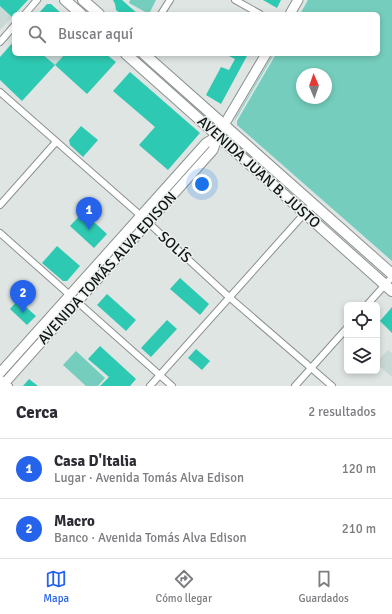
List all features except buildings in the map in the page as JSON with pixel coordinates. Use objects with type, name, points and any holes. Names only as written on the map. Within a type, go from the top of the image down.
[{"type":"main road","points":[[65,0],[79,12]]},
{"type":"main road","points":[[84,0],[97,12]]},
{"type":"main road","points":[[291,12],[298,0]]},
{"type":"main road","name":"AVENIDA JUAN B. JUSTO","points":[[131,56],[304,213],[390,284]]},
{"type":"main road","name":"AVENIDA JUAN B. JUSTO","points":[[146,56],[392,274]]},
{"type":"main road","points":[[218,136],[265,56]]},
{"type":"main road","name":"AVENIDA TOMÁS ALVA EDISON","points":[[0,373],[206,143],[218,136]]},
{"type":"main road","name":"AVENIDA TOMÁS ALVA EDISON","points":[[4,383],[213,150],[218,136]]},
{"type":"street","points":[[27,12],[37,0]]},
{"type":"street","points":[[163,12],[170,0]]},
{"type":"street","points":[[234,0],[256,12]]},
{"type":"street","points":[[0,42],[12,28]]},
{"type":"street","name":"SOLÍS","points":[[0,92],[148,222],[229,297],[332,386]]},
{"type":"street","points":[[0,205],[56,142]]},
{"type":"street","points":[[150,386],[313,204]]},
{"type":"street","points":[[0,233],[172,386]]},
{"type":"street","points":[[370,302],[390,284]]},
{"type":"street","points":[[295,386],[344,331]]},
{"type":"shaded area","points":[[0,6],[12,17],[0,30]]},
{"type":"shaded area","points":[[44,56],[63,56],[55,65]]},
{"type":"shaded area","points":[[388,350],[392,353],[392,377],[380,367],[380,359]]},
{"type":"green space","points":[[130,0],[156,0],[150,12],[145,12],[129,3]]},
{"type":"green space","points":[[308,0],[392,0],[392,261],[237,125],[237,121],[275,56],[380,56],[380,12],[301,12]]},
{"type":"green space","points":[[272,56],[273,56],[234,122]]},
{"type":"green space","points":[[76,351],[105,378],[98,386],[86,386],[63,365]]},
{"type":"place","name":"Casa D'Italia","points":[[89,230]]},
{"type":"place","name":"Macro","points":[[23,313]]}]
